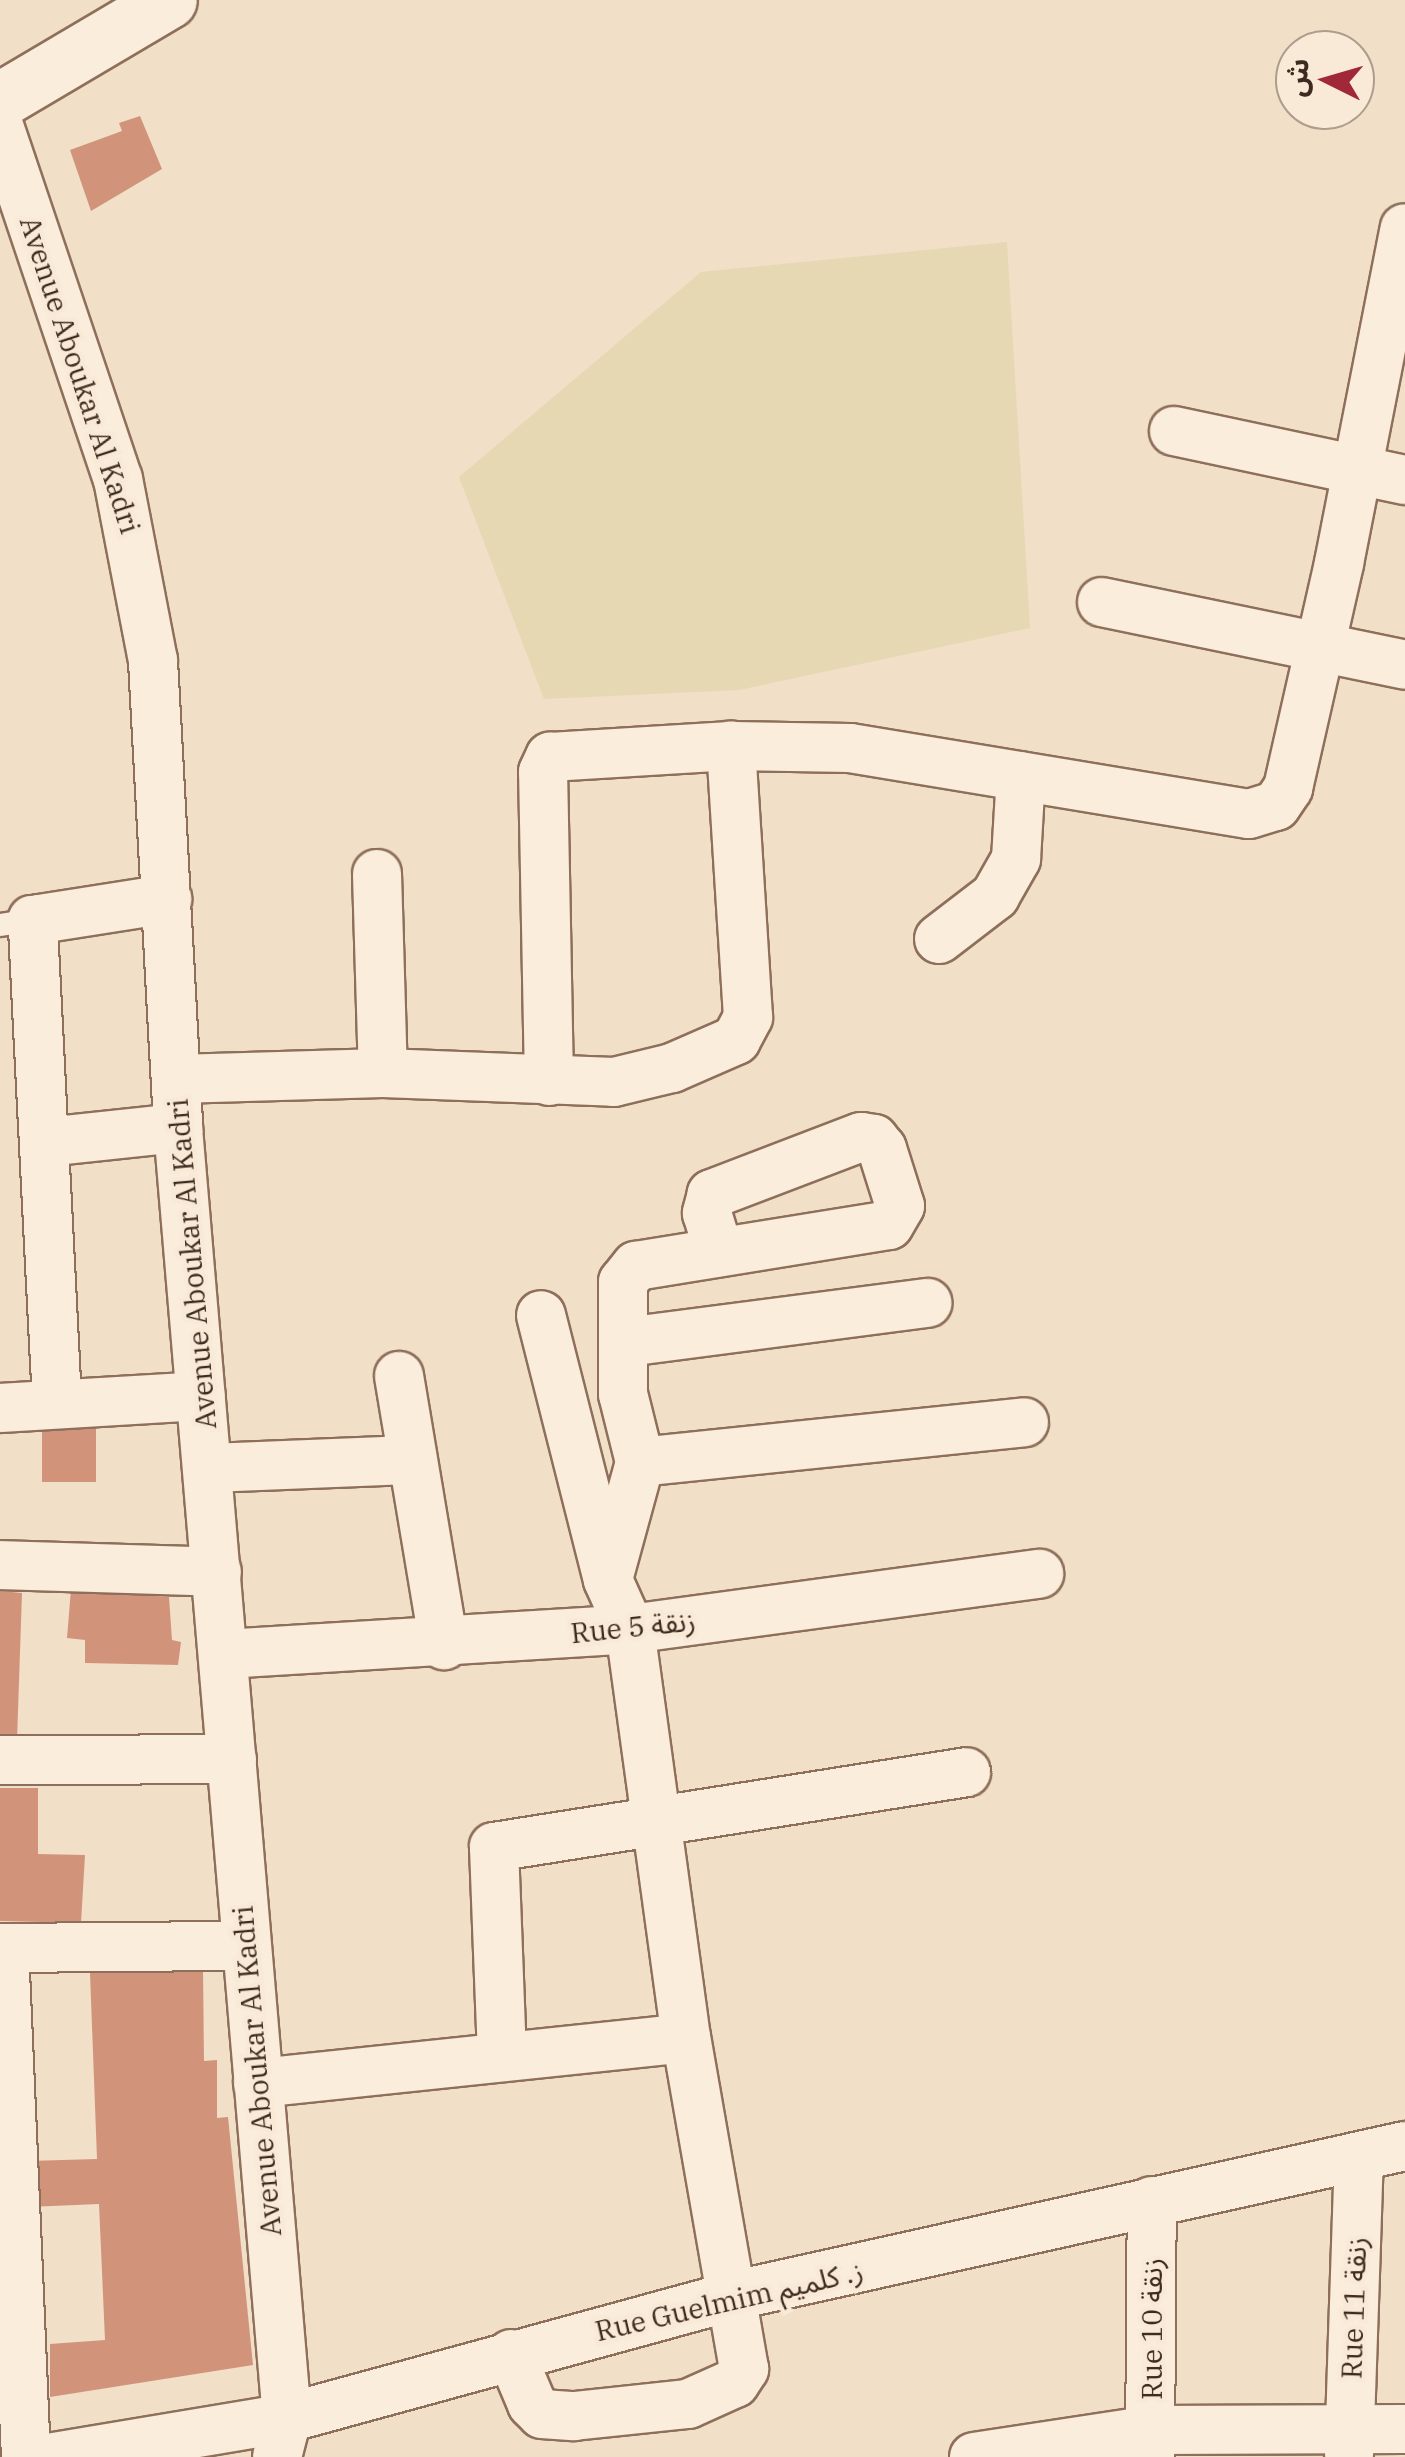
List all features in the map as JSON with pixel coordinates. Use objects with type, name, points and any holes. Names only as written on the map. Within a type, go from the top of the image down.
[{"type":"main road","points":[[0,100],[169,0]]},
{"type":"street","name":"Avenue Aboukar Al Kadri","points":[[0,129],[134,539],[152,661],[178,1128],[224,1654],[282,2438]]},
{"type":"street","points":[[549,1081],[542,772],[550,757],[731,746],[850,748],[1249,814],[1276,806],[1288,788],[1405,228]]},
{"type":"street","points":[[1174,431],[1405,480]]},
{"type":"street","points":[[1102,602],[1405,665]]},
{"type":"street","points":[[177,1079],[383,1074],[614,1082],[672,1068],[746,1030],[731,746]]},
{"type":"street","points":[[939,938],[994,896],[1016,860],[1021,776]]},
{"type":"street","points":[[377,874],[383,1074]]},
{"type":"street","points":[[57,1402],[45,1142],[17,922],[167,900]]},
{"type":"street","points":[[45,1142],[178,1128]]},
{"type":"street","points":[[608,1580],[640,1462],[622,1394],[626,1342],[623,1282],[636,1266],[718,1252]]},
{"type":"street","points":[[626,1342],[927,1303]]},
{"type":"street","points":[[511,2354],[542,2414],[688,2404],[741,2377],[736,2295],[686,2038],[660,1817],[630,1628],[608,1580],[542,1315]]},
{"type":"street","points":[[399,1376],[410,1460],[444,1645]]},
{"type":"street","points":[[0,1408],[201,1396]]},
{"type":"street","points":[[640,1462],[1024,1422]]},
{"type":"street","points":[[208,1468],[410,1460]]},
{"type":"street","points":[[0,1565],[217,1572]]},
{"type":"street","name":"Rue 5 زنقة","points":[[224,1654],[444,1645],[630,1628],[1040,1574]]},
{"type":"street","points":[[0,1760],[232,1759]]},
{"type":"street","points":[[502,2056],[494,1847],[660,1817],[966,1772]]},
{"type":"street","points":[[26,2457],[2,1948],[246,1946]]},
{"type":"street","points":[[258,2083],[686,2038]]},
{"type":"street","name":"Rue Guelmim ز. كلميم","points":[[54,2457],[282,2438],[511,2354],[736,2295],[1405,2146]]},
{"type":"street","name":"Rue 11 زنقة","points":[[1350,2442],[1358,2158]]},
{"type":"street","name":"Rue 10 زنقة","points":[[1151,2444],[1152,2201]]},
{"type":"street","points":[[974,2457],[1151,2444],[1350,2442],[1405,2429]]},
{"type":"street","points":[[282,2438],[318,2457]]},
{"type":"shaded area","points":[[1007,242],[1030,628],[739,690],[544,699],[459,477],[701,272]]},
{"type":"building","points":[[140,116],[162,169],[91,211],[70,150],[122,131],[119,123]]},
{"type":"building","points":[[42,1421],[96,1421],[96,1482],[42,1482]]},
{"type":"building","points":[[71,1589],[169,1597],[172,1640],[181,1642],[178,1665],[85,1663],[85,1640],[67,1638]]},
{"type":"building","points":[[0,1591],[22,1593],[17,1740],[0,1739]]},
{"type":"building","points":[[0,1788],[38,1788],[38,1854],[85,1855],[81,1923],[0,1921]]},
{"type":"building","points":[[203,1968],[204,2061],[217,2060],[217,2118],[228,2117],[253,2365],[50,2397],[50,2344],[105,2340],[99,2204],[28,2207],[28,2161],[97,2159],[90,1973]]}]
